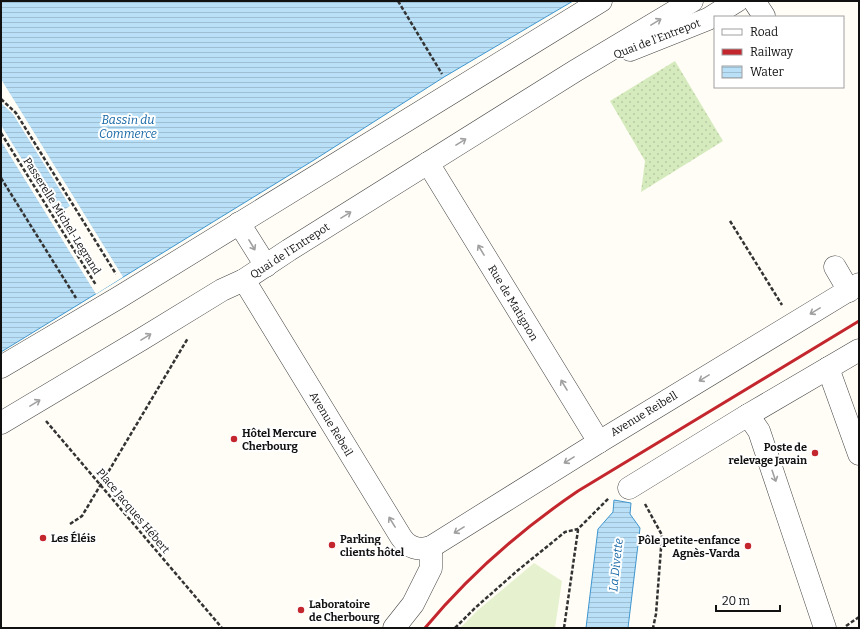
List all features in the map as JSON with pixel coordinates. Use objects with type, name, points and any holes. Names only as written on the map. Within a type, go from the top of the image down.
[{"type":"street","points":[[1,367],[87,317],[601,1]]},
{"type":"street","name":"Quai de l'Entrepot","points":[[1,423],[222,290],[244,280],[575,71],[692,1]]},
{"type":"street","name":"Quai de l'Entrepot","points":[[575,71],[708,19],[737,1]]},
{"type":"street","name":"Rue de Matignon","points":[[428,163],[598,442]]},
{"type":"street","points":[[239,223],[266,266]]},
{"type":"street","points":[[835,267],[854,287]]},
{"type":"street","name":"Avenue Rebeil","points":[[244,280],[335,431],[404,541],[415,550]]},
{"type":"street","name":"Avenue Reibell","points":[[415,550],[598,442],[854,287]]},
{"type":"street","points":[[632,486],[748,415],[859,350]]},
{"type":"street","points":[[828,368],[859,454]]},
{"type":"street","points":[[748,415],[759,431],[825,628]]},
{"type":"street","points":[[394,628],[413,604],[430,568],[415,550]]},
{"type":"path","points":[[398,1],[444,77]]},
{"type":"path","points":[[1,99],[16,112],[120,280],[118,298]]},
{"type":"path","name":"Passerelle Michel-Legrand","points":[[1,133],[100,292],[118,298]]},
{"type":"path","points":[[1,178],[87,317]]},
{"type":"path","points":[[730,221],[794,324]]},
{"type":"path","points":[[70,524],[82,516],[188,337]]},
{"type":"path","name":"Place Jacques Hébert","points":[[34,403],[37,410],[222,628]]},
{"type":"path","points":[[455,628],[517,571],[565,532],[578,529],[611,496],[632,486],[662,535],[656,614],[653,628]]},
{"type":"path","points":[[564,628],[578,529]]},
{"type":"path","points":[[842,628],[859,618]]},
{"type":"green space","points":[[675,61],[723,141],[641,192],[645,161],[610,101]]},
{"type":"green space","points":[[534,563],[562,581],[555,628],[460,628],[478,610]]},
{"type":"water","name":"Bassin du Commerce","points":[[1,1],[573,1],[444,77],[314,160],[1,352]]},
{"type":"water","name":"La Divette","points":[[614,500],[631,503],[630,514],[640,528],[628,628],[586,628],[598,529],[613,512]]},
{"type":"pier","points":[[1,79],[123,277],[96,294],[1,141],[1,125],[56,215],[70,206],[13,114],[1,103]]},
{"type":"railway","points":[[425,628],[460,589],[496,554],[556,506],[578,491],[859,321]]},
{"type":"place","name":"Hôtel Mercure Cherbourg","points":[[234,439]]},
{"type":"place","name":"Poste de relevage Javain","points":[[815,453]]},
{"type":"place","name":"Les Éléis","points":[[43,538]]},
{"type":"place","name":"Parking clients hôtel","points":[[332,545]]},
{"type":"place","name":"Pôle petite-enfance Agnès-Varda","points":[[748,546]]},
{"type":"place","name":"Laboratoire de Cherbourg","points":[[301,610]]}]
